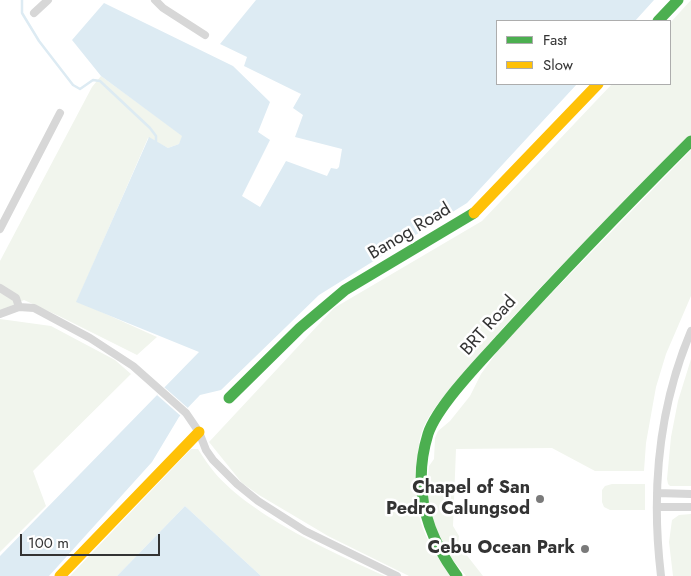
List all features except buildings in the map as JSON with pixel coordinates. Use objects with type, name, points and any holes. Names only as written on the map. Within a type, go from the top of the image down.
[{"type":"street","points":[[34,13],[48,0]]},
{"type":"street","points":[[155,0],[205,35]]},
{"type":"street","points":[[659,20],[678,0]]},
{"type":"street","name":"Banog Road","points":[[229,398],[296,331],[331,301],[346,290],[478,211],[597,85]]},
{"type":"street","points":[[0,229],[60,113]]},
{"type":"street","name":"BRT Road","points":[[457,576],[436,541],[422,507],[422,470],[428,432],[440,412],[468,375],[571,263],[691,140]]},
{"type":"street","points":[[0,288],[16,298],[19,307]]},
{"type":"street","points":[[0,314],[19,307],[34,308],[90,338],[133,366],[186,413],[199,432],[206,450],[213,460],[237,484],[258,501],[305,531],[397,576]]},
{"type":"street","points":[[661,576],[657,507],[658,458],[669,396],[682,351],[691,331]]},
{"type":"street","points":[[60,576],[199,432]]},
{"type":"street","points":[[657,493],[691,494]]},
{"type":"street","points":[[657,507],[691,507]]},
{"type":"shaded area","points":[[256,0],[654,0],[636,20],[496,20],[496,85],[576,85],[467,203],[319,295],[221,390],[200,395],[179,417],[152,462],[49,576],[0,576],[0,556],[199,352],[76,302],[149,137],[168,148],[179,144],[182,136],[101,76],[72,40],[104,3],[233,66],[270,102],[258,132],[270,140],[242,196],[260,207],[286,161],[327,176],[331,168],[337,169],[339,167],[342,149],[295,137],[303,115],[293,108],[301,94],[244,66],[247,57],[220,44]]},
{"type":"shaded area","points":[[691,0],[691,135],[522,307],[441,400],[423,428],[419,445],[418,509],[426,536],[451,576],[409,576],[328,536],[242,483],[209,442],[334,308],[482,221],[611,85],[671,85],[671,22]]},
{"type":"shaded area","points":[[101,76],[183,136],[179,144],[168,148],[148,138],[77,301],[157,337],[137,355],[24,300],[0,311],[0,261],[92,87]]},
{"type":"shaded area","points":[[691,150],[691,296],[666,354],[656,387],[646,443],[644,471],[595,471],[552,448],[456,449],[453,526],[459,536],[458,544],[483,576],[466,576],[452,559],[438,536],[427,511],[426,498],[429,466],[434,459],[435,438],[438,431],[450,421],[470,396],[481,374],[505,341]]},
{"type":"shaded area","points":[[0,319],[51,326],[115,360],[131,374],[33,471],[46,506],[0,552]]},
{"type":"shaded area","points":[[691,359],[691,486],[670,486],[667,479],[671,437],[678,401]]},
{"type":"shaded area","points":[[191,449],[198,449],[209,466],[226,485],[267,516],[316,544],[385,576],[261,576],[185,506],[117,576],[70,576]]},
{"type":"shaded area","points":[[612,484],[645,484],[645,510],[610,510],[604,507],[602,490],[605,486]]},
{"type":"shaded area","points":[[185,506],[261,576],[117,576]]},
{"type":"shaded area","points":[[691,514],[691,576],[673,576],[669,542],[672,520],[679,515]]},
{"type":"pier","points":[[164,387],[189,409],[182,417],[157,395]]},
{"type":"waterway","points":[[22,0],[22,13],[39,41],[73,85],[80,89],[93,80],[100,81],[150,128],[156,136],[156,143]]},
{"type":"traffic: fast","points":[[659,20],[678,0]]},
{"type":"traffic: fast","points":[[457,576],[437,543],[424,508],[421,472],[423,453],[433,423],[450,397],[483,358],[691,141]]},
{"type":"traffic: fast","points":[[229,398],[300,328],[345,290],[474,213]]},
{"type":"traffic: slow","points":[[474,213],[597,85]]},
{"type":"traffic: slow","points":[[60,576],[199,432]]},
{"type":"place","name":"Chapel of San Pedro Calungsod","points":[[540,499]]},
{"type":"place","name":"Cebu Ocean Park","points":[[585,549]]}]
